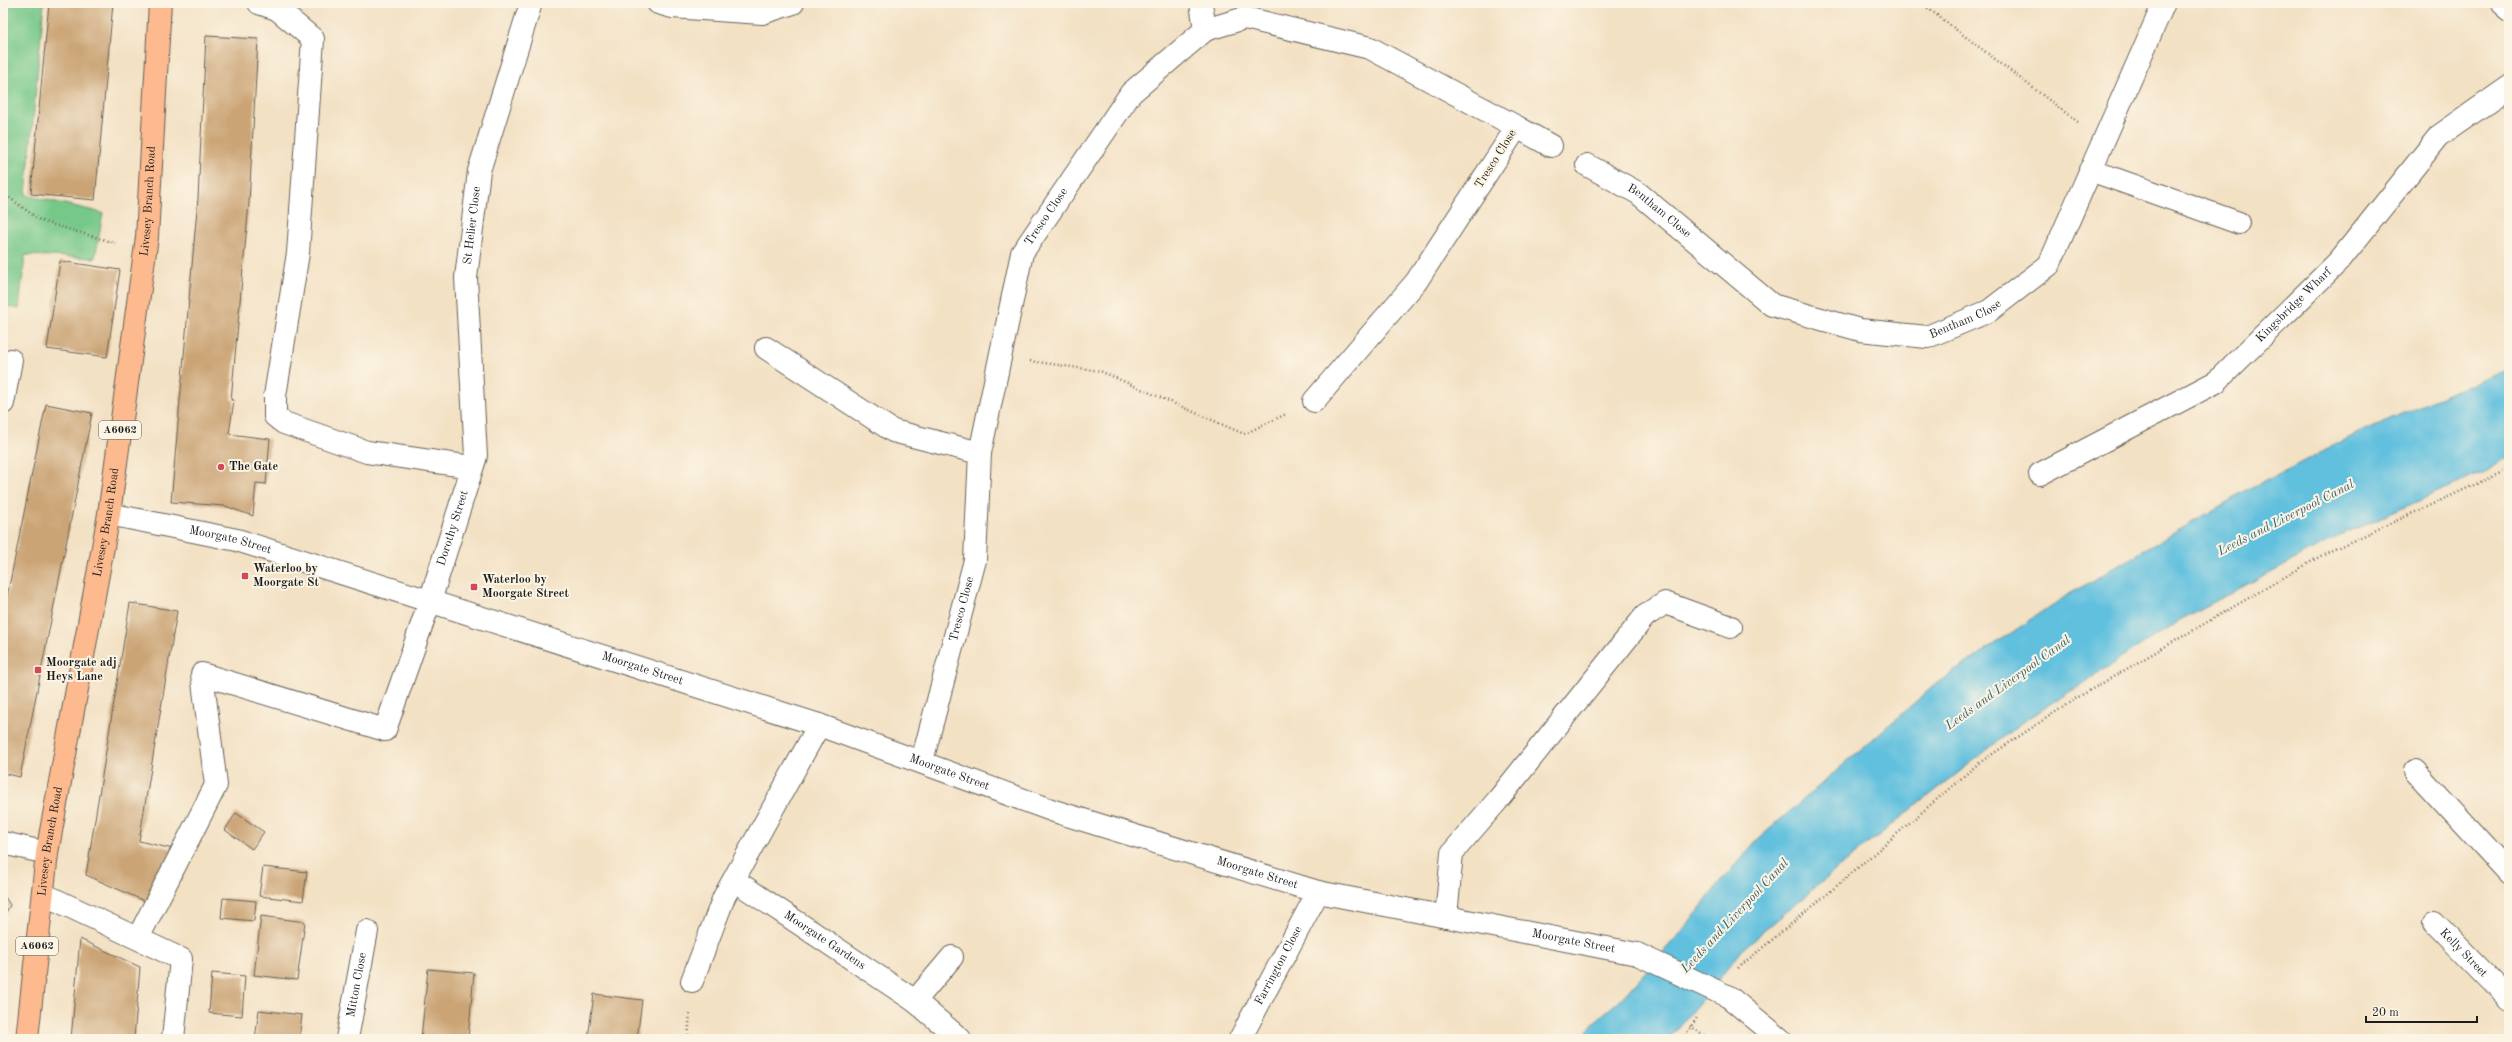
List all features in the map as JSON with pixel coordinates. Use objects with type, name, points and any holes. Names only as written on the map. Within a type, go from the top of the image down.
[{"type":"main road","name":"Livesey Branch Road","points":[[27,1039],[47,853],[109,514],[144,252],[160,3]]},
{"type":"street","points":[[259,3],[277,8],[313,39],[298,253],[275,396],[275,416],[284,423],[366,452],[474,461]]},
{"type":"street","name":"St Helier Close","points":[[474,461],[467,270],[479,172],[532,3]]},
{"type":"street","points":[[658,3],[672,7],[762,13],[793,3]]},
{"type":"street","points":[[1201,3],[1205,30]]},
{"type":"street","name":"Bentham Close","points":[[1587,165],[1638,193],[1772,305],[1860,330],[1927,337],[1989,311],[2049,265],[2164,3]]},
{"type":"street","points":[[2503,3],[2509,11]]},
{"type":"street","name":"Tresco Close","points":[[922,761],[975,560],[980,453],[1022,253],[1131,93],[1205,30],[1245,18],[1370,48],[1517,127],[1416,282],[1314,401]]},
{"type":"street","name":"Kingsbridge Wharf","points":[[2040,474],[2216,382],[2339,261],[2439,136],[2509,87]]},
{"type":"street","points":[[1517,127],[1551,146]]},
{"type":"street","points":[[2090,170],[2239,223]]},
{"type":"street","points":[[766,348],[893,431],[980,453]]},
{"type":"street","points":[[3,403],[11,360]]},
{"type":"street","name":"Dorothy Street","points":[[138,938],[216,785],[202,674],[386,730],[430,600],[474,461]]},
{"type":"street","name":"Moorgate Street","points":[[109,514],[237,540],[430,600],[819,725],[922,761],[1054,811],[1318,892],[1637,954],[1729,997],[1780,1039]]},
{"type":"street","points":[[1446,917],[1452,853],[1497,801],[1645,616],[1665,603],[1731,627]]},
{"type":"street","points":[[692,981],[724,897],[819,725]]},
{"type":"street","points":[[2415,771],[2509,873]]},
{"type":"street","points":[[3,843],[47,853]]},
{"type":"street","name":"Moorgate Gardens","points":[[734,880],[915,1001],[960,1039]]},
{"type":"street","name":"Farrington Close","points":[[1240,1039],[1318,892]]},
{"type":"street","points":[[43,894],[181,959],[173,1039]]},
{"type":"street","name":"Kelly Street","points":[[2434,923],[2509,1000]]},
{"type":"street","name":"Mitton Close","points":[[347,1039],[368,931]]},
{"type":"street","points":[[915,1001],[952,957]]},
{"type":"path","points":[[1921,3],[2103,141]]},
{"type":"path","points":[[3,193],[42,220],[144,252]]},
{"type":"path","points":[[1000,356],[1100,371],[1244,434],[1314,401]]},
{"type":"path","points":[[1732,973],[1825,896],[1979,763],[2075,699],[2326,553],[2509,469]]},
{"type":"path","points":[[1683,1039],[1699,1014]]},
{"type":"path","points":[[1690,1026],[1710,1039]]},
{"type":"green space","points":[[3,3],[44,3],[26,195],[103,213],[95,258],[25,255],[19,309],[3,305]]},
{"type":"water","name":"Leeds and Liverpool Canal","points":[[2509,370],[2509,456],[2486,471],[2333,539],[2180,620],[2020,724],[1850,858],[1746,946],[1669,1039],[1581,1039],[1594,1022],[1620,1000],[1690,922],[1716,887],[1757,840],[1937,683],[2066,596],[2246,491],[2362,431],[2494,374]]},
{"type":"building","points":[[49,3],[113,3],[95,200],[31,194]]},
{"type":"building","points":[[206,36],[258,39],[249,203],[231,400],[234,400],[229,434],[270,439],[266,484],[256,483],[253,516],[225,506],[171,502],[198,198]]},
{"type":"building","points":[[60,261],[120,270],[107,357],[47,349]]},
{"type":"building","points":[[46,404],[92,413],[20,777],[3,773],[3,617]]},
{"type":"building","points":[[130,603],[177,611],[139,841],[173,849],[149,903],[86,875]]},
{"type":"building","points":[[236,813],[264,832],[252,849],[225,830]]},
{"type":"building","points":[[263,867],[307,872],[303,901],[259,896]]},
{"type":"building","points":[[3,894],[10,905],[3,918]]},
{"type":"building","points":[[223,898],[256,901],[254,921],[221,918]]},
{"type":"building","points":[[261,916],[305,922],[297,980],[254,975]]},
{"type":"building","points":[[80,939],[140,967],[134,1039],[71,1039]]},
{"type":"building","points":[[428,969],[474,973],[468,1039],[421,1039]]},
{"type":"building","points":[[212,973],[245,976],[242,1016],[209,1013]]},
{"type":"building","points":[[594,994],[642,1000],[637,1039],[588,1039]]},
{"type":"building","points":[[259,1010],[302,1015],[299,1039],[255,1039]]},
{"type":"place","name":"The Gate","points":[[221,467]]},
{"type":"place","name":"Waterloo by Moorgate St","points":[[245,576]]},
{"type":"place","name":"Waterloo by Moorgate Street","points":[[474,587]]},
{"type":"place","name":"Moorgate adj Heys Lane","points":[[38,670]]}]
